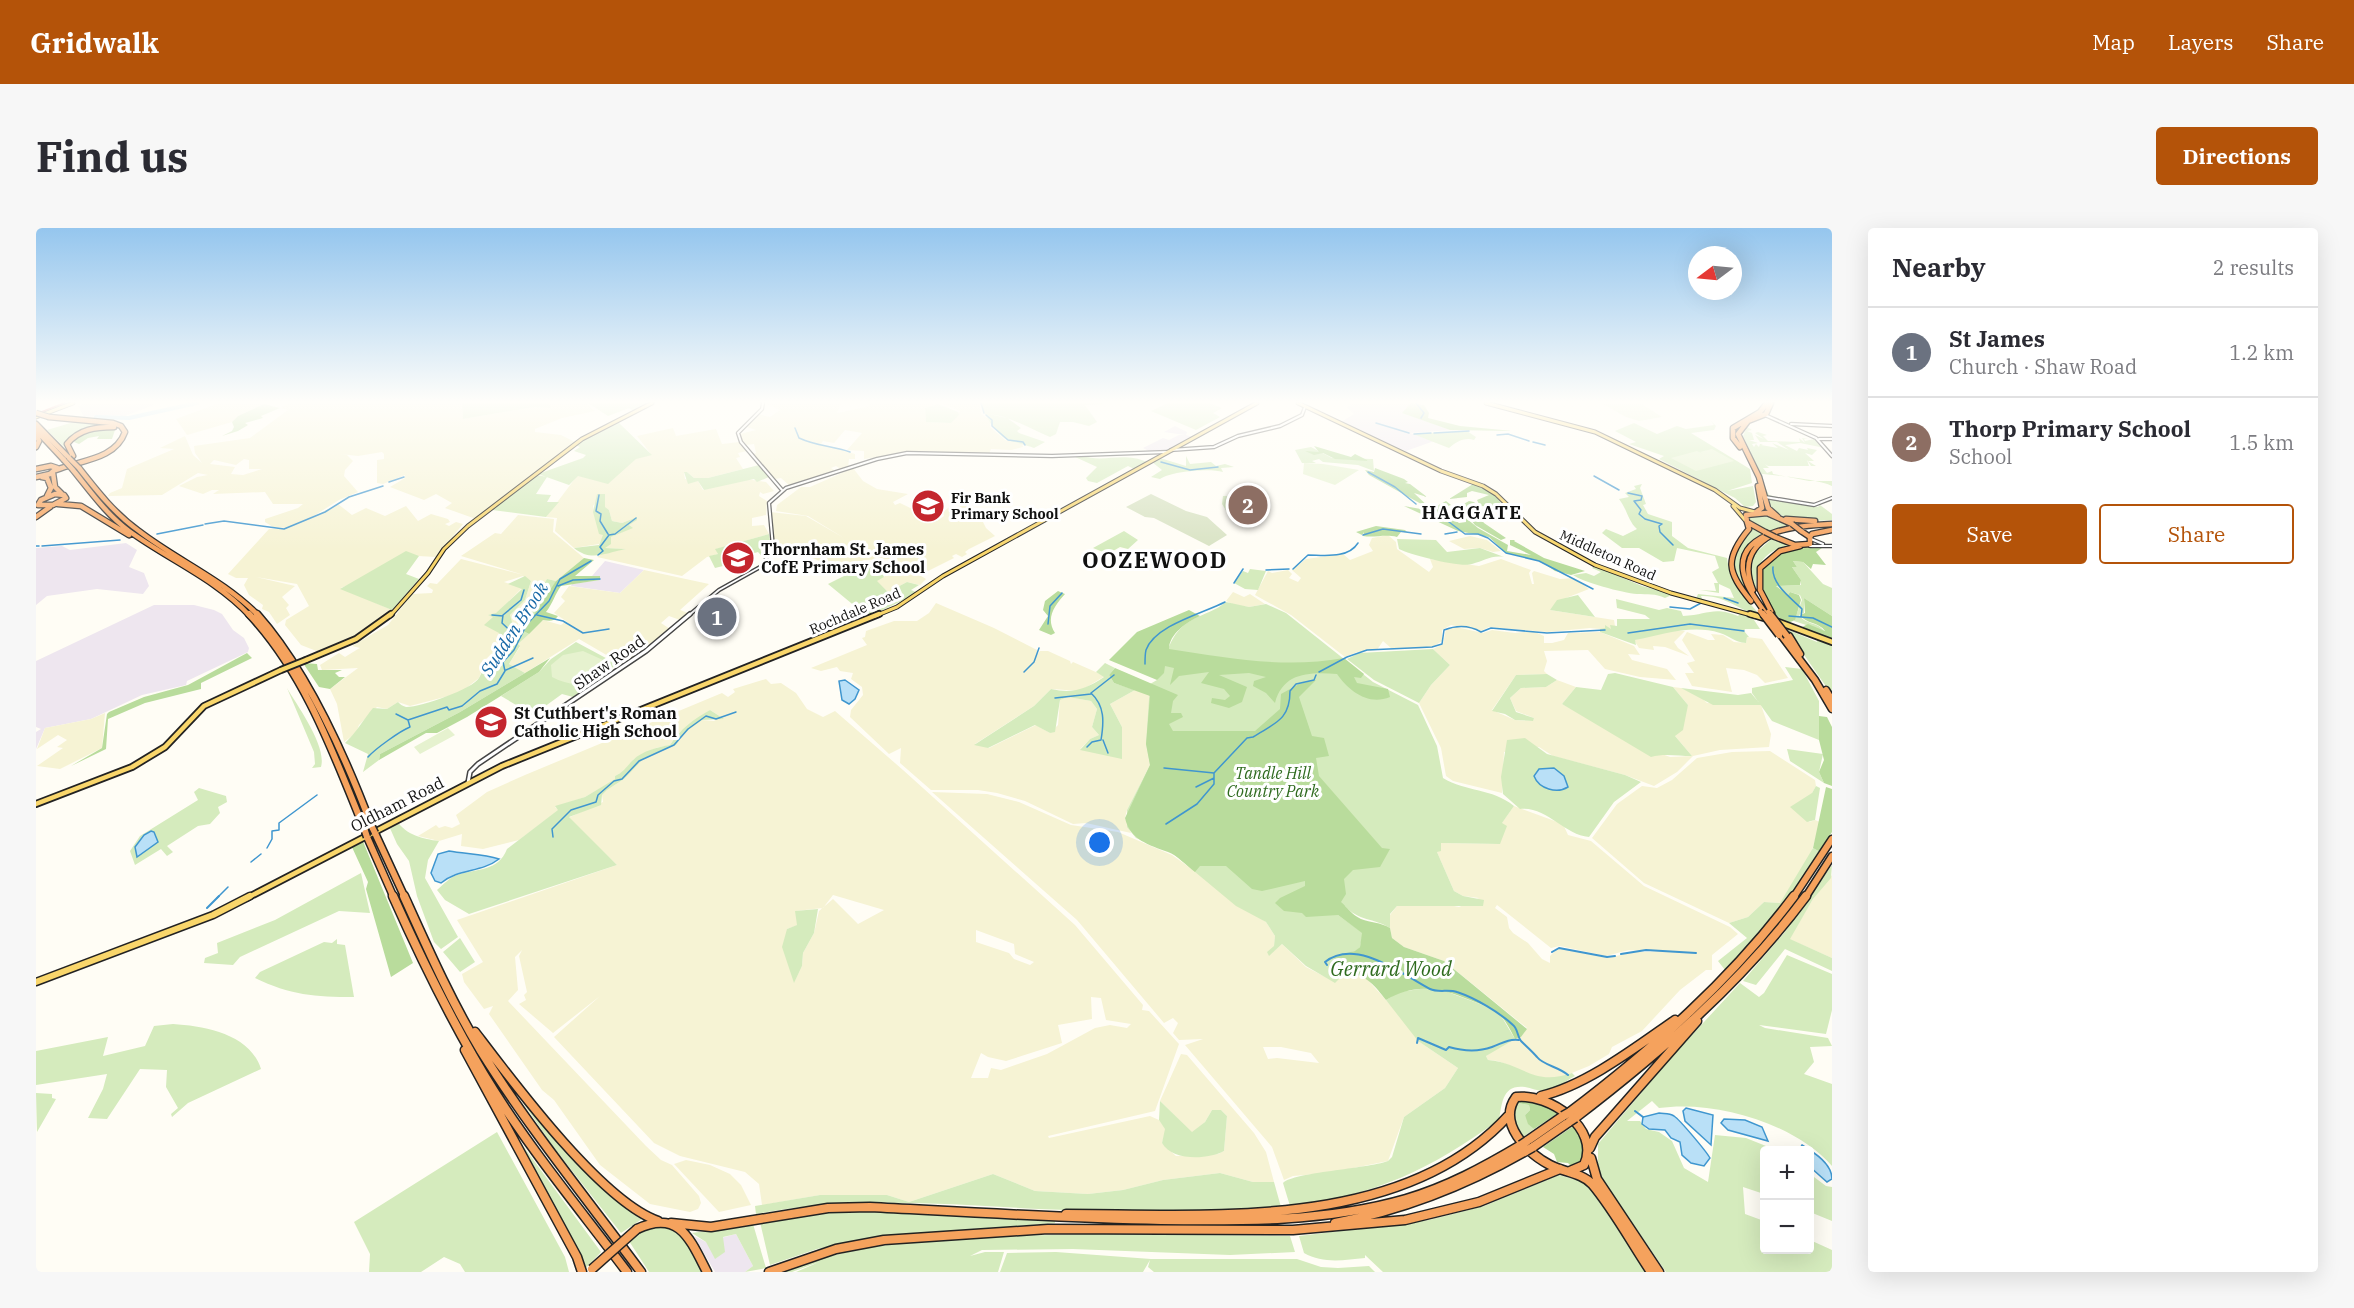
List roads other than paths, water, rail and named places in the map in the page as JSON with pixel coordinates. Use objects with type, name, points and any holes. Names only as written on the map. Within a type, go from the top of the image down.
[{"type":"highway","points":[[61,452],[124,519],[146,537],[224,584],[244,601],[275,634],[298,666],[318,704],[444,1004],[469,1057],[577,1257],[582,1272]]},
{"type":"highway","points":[[63,452],[114,518],[156,549]]},
{"type":"highway","points":[[68,452],[69,458]]},
{"type":"highway","points":[[37,468],[54,469],[103,452]]},
{"type":"highway","points":[[39,477],[54,469],[107,452]]},
{"type":"highway","points":[[1742,452],[1756,477],[1762,506],[1755,512]]},
{"type":"highway","points":[[1746,452],[1757,471],[1768,508],[1810,538]]},
{"type":"highway","points":[[36,515],[42,508],[66,498],[55,487],[54,469]]},
{"type":"highway","points":[[39,477],[47,478],[51,488],[44,498]]},
{"type":"highway","points":[[42,508],[39,501],[62,494]]},
{"type":"highway","points":[[56,504],[69,504],[87,509],[200,574],[221,589],[260,624],[302,687],[370,832],[458,1010],[530,1125],[641,1272]]},
{"type":"highway","points":[[42,508],[69,504]]},
{"type":"highway","points":[[1831,525],[1755,512],[1747,514],[1746,521],[1749,529],[1732,551],[1731,567],[1736,582],[1766,612],[1800,654],[1832,700]]},
{"type":"highway","points":[[1746,521],[1775,537],[1801,546]]},
{"type":"highway","points":[[1810,538],[1831,525]]},
{"type":"highway","points":[[1831,525],[1782,532],[1769,537],[1751,551],[1747,571],[1749,580],[1766,612],[1832,710]]},
{"type":"highway","points":[[1766,612],[1758,587],[1758,572],[1765,561],[1784,548],[1810,544],[1810,538]]},
{"type":"highway","points":[[769,1272],[836,1249],[884,1240],[1014,1231],[1293,1230],[1405,1220],[1458,1209],[1565,1170],[1585,1166],[1595,1137],[1722,994],[1824,857],[1832,839]]},
{"type":"highway","points":[[1538,1096],[1554,1093],[1623,1057],[1733,977],[1801,903],[1832,856]]},
{"type":"highway","points":[[1293,1230],[1381,1215],[1421,1203],[1478,1179],[1621,1083],[1722,994]]},
{"type":"highway","points":[[1569,1117],[1707,996]]},
{"type":"highway","points":[[444,1004],[528,1143],[627,1272]]},
{"type":"highway","points":[[458,1010],[537,1114],[634,1211],[658,1221],[701,1227],[828,1208],[870,1207],[1047,1216],[1215,1220],[1301,1218],[1351,1211],[1430,1191],[1527,1146]]},
{"type":"highway","points":[[1651,1272],[1587,1179],[1535,1154],[1517,1135],[1508,1116],[1508,1107],[1516,1097],[1526,1094],[1538,1096],[1554,1104],[1575,1124],[1590,1151],[1596,1179],[1659,1272]]},
{"type":"highway","points":[[1047,1216],[1067,1214],[1214,1216],[1302,1210],[1344,1203],[1370,1197],[1433,1171],[1488,1138],[1508,1116]]},
{"type":"highway","points":[[591,1271],[637,1229],[658,1221]]},
{"type":"highway","points":[[671,1223],[686,1233],[707,1272]]},
{"type":"main road","points":[[36,804],[132,767],[165,747],[204,706],[281,670],[356,639],[390,617],[444,549],[468,526],[565,452]]},
{"type":"main road","name":"Rochdale Road","points":[[773,656],[897,607],[943,576],[1168,452]]},
{"type":"main road","name":"Middleton Road","points":[[1401,452],[1483,486],[1496,494],[1532,530],[1575,555],[1631,580],[1694,600],[1795,627],[1832,642]]},
{"type":"main road","points":[[1639,452],[1722,494],[1740,508],[1755,512]]},
{"type":"main road","points":[[1692,479],[1722,496],[1746,521]]},
{"type":"main road","name":"Oldham Road","points":[[36,982],[213,915],[468,783],[537,751],[773,656]]},
{"type":"street","points":[[750,452],[783,490],[877,459],[920,452],[1005,456],[1154,452]]},
{"type":"street","name":"Shaw Road","points":[[468,783],[470,772],[476,766],[646,651],[725,586],[757,570],[768,559],[773,548],[768,506],[783,490]]},
{"type":"street","points":[[1765,497],[1816,505],[1832,498]]},
{"type":"street","points":[[1810,538],[1832,545]]},
{"type":"street","points":[[1801,546],[1832,545]]},
{"type":"water","points":[[845,680],[859,690],[855,699],[849,704],[842,700],[839,681]]},
{"type":"water","points":[[1554,768],[1564,776],[1568,787],[1559,790],[1549,789],[1536,780],[1534,776],[1539,769]]},
{"type":"water","points":[[151,831],[154,832],[158,842],[137,857],[135,847],[144,835]]},
{"type":"water","points":[[449,851],[499,859],[485,867],[455,875],[441,883],[435,881],[431,873],[438,854]]},
{"type":"water","points":[[1686,1108],[1713,1115],[1711,1145],[1685,1121],[1683,1111]]},
{"type":"water","points":[[1659,1113],[1674,1116],[1682,1123],[1710,1158],[1704,1166],[1691,1163],[1682,1155],[1680,1142],[1671,1138],[1665,1130],[1649,1129],[1642,1124],[1643,1117]]},
{"type":"water","points":[[1724,1119],[1745,1120],[1762,1127],[1768,1141],[1728,1130],[1721,1123]]},
{"type":"water","points":[[1814,1153],[1829,1168],[1832,1179],[1827,1182],[1814,1171]]},
{"type":"waterway","points":[[1161,462],[1190,470],[1218,467]]},
{"type":"waterway","points":[[1368,472],[1395,487],[1416,504]]},
{"type":"waterway","points":[[1594,476],[1619,490]]},
{"type":"waterway","points":[[389,482],[404,477]]},
{"type":"waterway","points":[[205,524],[224,521],[284,529],[325,512],[349,497],[383,486]]},
{"type":"waterway","points":[[1628,493],[1642,496],[1641,500],[1634,501],[1641,510],[1639,514],[1645,519],[1662,524],[1659,526],[1660,532],[1673,545]]},
{"type":"waterway","points":[[599,495],[596,511],[601,514],[600,521],[608,534]]},
{"type":"waterway","points":[[1441,516],[1465,534],[1478,534],[1488,538],[1506,553],[1539,561],[1593,589]]},
{"type":"waterway","points":[[598,555],[603,551],[600,547],[609,535],[615,534],[636,518]]},
{"type":"waterway","points":[[157,534],[203,525]]},
{"type":"waterway","points":[[1363,535],[1383,529],[1421,534]]},
{"type":"waterway","points":[[1445,534],[1457,532]]},
{"type":"waterway","points":[[42,546],[120,540]]},
{"type":"waterway","points":[[1293,569],[1308,555],[1342,554],[1354,548],[1358,543]]},
{"type":"waterway","name":"Sudden Brook","points":[[408,720],[447,707],[449,710],[462,706],[480,691],[497,684],[505,671],[503,662],[514,650],[527,624],[549,601],[560,579],[591,561]]},
{"type":"waterway","points":[[1773,567],[1778,585],[1802,609],[1801,617]]},
{"type":"waterway","points":[[1234,583],[1243,569]]},
{"type":"waterway","points":[[1266,570],[1289,569]]},
{"type":"waterway","points":[[558,586],[573,580],[600,579]]},
{"type":"waterway","points":[[503,616],[521,600],[524,590]]},
{"type":"waterway","points":[[1048,624],[1050,606],[1062,593]]},
{"type":"waterway","points":[[1724,598],[1738,603]]},
{"type":"waterway","points":[[1145,664],[1146,650],[1159,634],[1181,621],[1225,602]]},
{"type":"waterway","points":[[1670,607],[1690,609],[1701,603]]},
{"type":"waterway","points":[[492,615],[503,616]]},
{"type":"waterway","points":[[537,615],[563,621],[583,633],[609,629]]},
{"type":"waterway","points":[[503,616],[502,623],[518,638]]},
{"type":"waterway","points":[[1789,616],[1801,617]]},
{"type":"waterway","points":[[1801,617],[1813,618],[1832,627]]},
{"type":"waterway","points":[[1628,633],[1690,624],[1744,631]]},
{"type":"waterway","points":[[1319,672],[1347,657],[1367,650],[1432,647],[1442,644],[1444,630],[1454,627],[1463,626],[1481,632],[1491,628],[1547,633],[1605,630]]},
{"type":"waterway","points":[[1024,672],[1034,662],[1039,648]]},
{"type":"waterway","points":[[506,670],[533,658]]},
{"type":"waterway","points":[[1087,747],[1092,742],[1101,740],[1103,727],[1099,703],[1091,693],[1114,675]]},
{"type":"waterway","points":[[1214,773],[1247,738],[1253,737],[1280,720],[1287,708],[1290,691],[1296,684],[1314,680],[1316,675]]},
{"type":"waterway","points":[[1055,698],[1091,694]]},
{"type":"waterway","points":[[553,837],[552,829],[571,810],[596,802],[598,795],[614,781],[622,779],[639,761],[674,745],[688,729],[706,716],[716,719],[736,712]]},
{"type":"waterway","points":[[396,714],[408,720]]},
{"type":"waterway","name":"Sudden Brook","points":[[368,757],[388,740],[410,727],[408,720]]},
{"type":"waterway","points":[[1103,740],[1108,753]]},
{"type":"waterway","points":[[1164,768],[1214,773]]},
{"type":"waterway","points":[[1214,773],[1214,778]]},
{"type":"waterway","points":[[1166,824],[1197,804],[1214,784],[1214,778]]},
{"type":"waterway","points":[[1196,787],[1214,778]]},
{"type":"waterway","name":"Sudden Brook","points":[[267,848],[272,839],[272,831],[279,830],[279,823],[317,795]]},
{"type":"waterway","name":"Sudden Brook","points":[[251,862],[261,854]]},
{"type":"waterway","name":"Sudden Brook","points":[[207,908],[228,887]]},
{"type":"waterway","points":[[1552,952],[1559,948],[1607,957],[1615,956]]},
{"type":"waterway","points":[[1621,954],[1646,950],[1696,953]]},
{"type":"waterway","points":[[1327,965],[1325,962],[1337,955],[1365,956],[1393,968],[1430,989],[1454,991],[1471,998],[1494,1010],[1513,1025],[1521,1041],[1540,1060],[1568,1075]]},
{"type":"waterway","points":[[1417,1043],[1418,1038],[1446,1050],[1449,1047],[1476,1050],[1519,1040]]},
{"type":"waterway","points":[[1635,1111],[1643,1117]]},
{"type":"place","name":"Thorp Primary School","points":[[1248,505]]},
{"type":"place","name":"Fir Bank Primary School","points":[[928,506]]},
{"type":"place","name":"Thornham St. James CofE Primary School","points":[[738,558]]},
{"type":"place","name":"St James","points":[[717,617]]},
{"type":"place","name":"St Cuthbert's Roman Catholic High School","points":[[491,722]]},
{"type":"district","name":"HAGGATE","points":[[1472,512]]},
{"type":"district","name":"OOZEWOOD","points":[[1155,559]]},
{"type":"park label","name":"Tandle Hill Country Park","points":[[1273,782]]},
{"type":"park label","name":"Gerrard Wood","points":[[1391,968]]}]
